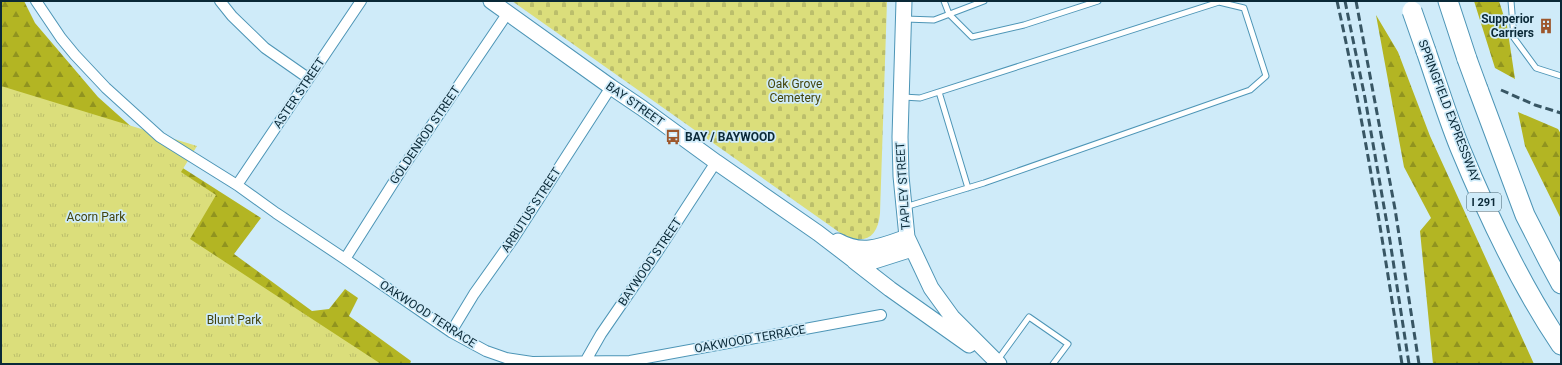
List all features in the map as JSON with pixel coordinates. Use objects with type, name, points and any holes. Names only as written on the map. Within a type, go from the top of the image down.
[{"type":"highway","name":"I 291","points":[[1448,1],[1467,59],[1525,215],[1561,284]]},
{"type":"highway","name":"SPRINGFIELD EXPRESSWAY","points":[[1411,6],[1460,147],[1491,218],[1544,318],[1561,345]]},
{"type":"main road","name":"BAY STREET","points":[[491,1],[507,14],[818,233],[852,259],[868,263],[910,243]]},
{"type":"main road","name":"TAPLEY STREET","points":[[904,1],[900,97],[901,176],[910,243],[931,288],[952,317],[997,363]]},
{"type":"main road","name":"BAY STREET","points":[[818,233],[848,247],[857,249],[910,243]]},
{"type":"main road","points":[[852,259],[890,289],[997,363]]},
{"type":"street","name":"OAKWOOD TERRACE","points":[[36,1],[60,38],[106,88],[160,137],[237,185],[276,214],[345,259],[451,332],[486,351],[506,358],[532,362],[630,361],[882,314]]},
{"type":"street","points":[[220,1],[232,16],[265,48],[308,78]]},
{"type":"street","name":"ASTER STREET","points":[[237,185],[361,1]]},
{"type":"street","name":"GOLDENROD STREET","points":[[345,259],[427,132],[507,14]]},
{"type":"street","name":"ARBUTUS STREET","points":[[451,332],[474,294],[513,239],[611,87]]},
{"type":"street","name":"BAYWOOD STREET","points":[[585,362],[601,334],[658,251],[716,162]]},
{"type":"lane","points":[[944,1],[949,14],[972,37],[1024,25],[1098,1]]},
{"type":"lane","points":[[904,19],[934,20],[984,1]]},
{"type":"lane","points":[[1511,1],[1514,38],[1536,68],[1561,76]]},
{"type":"lane","points":[[900,97],[920,98],[1219,2],[1244,8],[1266,76],[1250,90],[968,188],[904,207]]},
{"type":"lane","points":[[939,92],[968,188]]},
{"type":"lane","points":[[997,363],[1028,317],[1068,344],[1053,364]]},
{"type":"green space","name":"Acorn Park","points":[[1,1],[24,1],[35,23],[98,97],[164,156],[261,218],[234,254],[312,311],[329,309],[345,289],[358,298],[349,316],[411,361],[410,364],[1,364]]},
{"type":"green space","name":"Oak Grove Cemetery","points":[[512,1],[887,1],[880,213],[879,221],[874,233],[865,239],[853,239],[846,237]]},
{"type":"green space","points":[[1474,1],[1499,1],[1507,26],[1515,79],[1495,68]]},
{"type":"green space","points":[[1376,15],[1398,52],[1430,136],[1534,364],[1433,364],[1420,231],[1431,218],[1404,167]]},
{"type":"green space","name":"Acorn Park","points":[[1,86],[197,146],[181,172],[216,195],[190,239],[381,364],[1,364]]},
{"type":"green space","points":[[1518,112],[1558,129],[1561,134],[1561,219],[1525,146]]},
{"type":"railway","points":[[1337,1],[1364,137],[1402,364]]},
{"type":"railway","points":[[1345,1],[1365,98],[1390,241],[1409,364]]},
{"type":"railway","points":[[1356,1],[1395,209],[1419,364]]},
{"type":"railway","points":[[1501,90],[1535,105],[1561,113]]},
{"type":"place","name":"Supperior Carriers","points":[[1546,26]]},
{"type":"place","name":"BAY / BAYWOOD","points":[[673,137]]},
{"type":"park label","name":"Blunt Park","points":[[234,320]]}]
